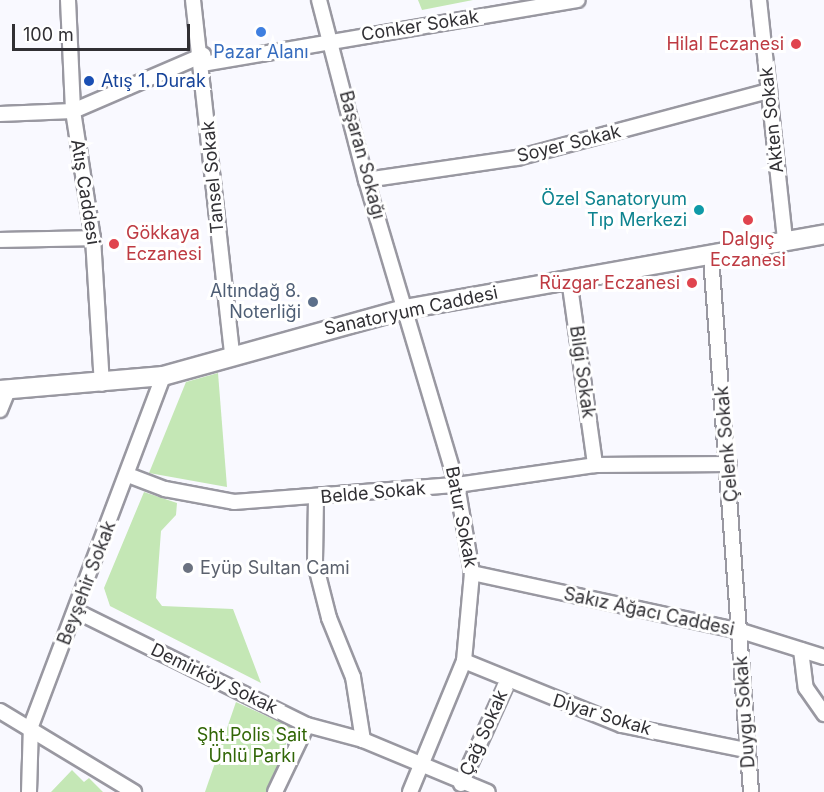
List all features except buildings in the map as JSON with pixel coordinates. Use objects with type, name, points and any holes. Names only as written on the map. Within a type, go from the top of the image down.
[{"type":"main road","name":"Sanatoryum Caddesi","points":[[4,390],[102,384],[163,376],[232,354],[405,309],[569,279],[711,257],[824,234]]},
{"type":"street","name":"Atış Caddesi","points":[[68,0],[72,111],[93,238],[102,384]]},
{"type":"street","name":"Tansel Sokak","points":[[193,0],[203,59],[232,354]]},
{"type":"street","name":"Başaran Sokağı","points":[[319,0],[333,40],[366,180],[405,309]]},
{"type":"street","name":"Conker Sokak","points":[[72,111],[203,59],[578,0]]},
{"type":"street","name":"Akten Sokak","points":[[759,0],[785,241]]},
{"type":"street","name":"Soyer Sokak","points":[[366,180],[518,158],[769,91]]},
{"type":"street","points":[[0,114],[72,111]]},
{"type":"street","points":[[0,240],[93,238]]},
{"type":"street","name":"Çelenk Sokak","points":[[711,257],[741,631]]},
{"type":"street","name":"Bilgi Sokak","points":[[569,279],[595,465]]},
{"type":"street","name":"Batur Sokak","points":[[405,309],[457,485],[472,573],[464,661],[410,792]]},
{"type":"street","name":"Beyşehir Sokak","points":[[29,792],[32,726],[128,475],[163,376]]},
{"type":"street","points":[[0,410],[4,390]]},
{"type":"street","name":"Belde Sokak","points":[[128,475],[165,489],[234,502],[316,498],[457,485],[595,465],[729,464]]},
{"type":"street","points":[[316,498],[315,563],[329,618],[353,677],[363,740]]},
{"type":"street","name":"Sakız Ağacı Caddesi","points":[[472,573],[741,631],[824,657]]},
{"type":"street","name":"Demirköy Sokak","points":[[76,611],[307,725],[363,740],[461,784],[488,792]]},
{"type":"street","name":"Duygu Sokak","points":[[741,631],[746,750],[751,792]]},
{"type":"street","points":[[801,650],[806,688],[824,714]]},
{"type":"street","name":"Diyar Sokak","points":[[464,661],[508,681],[622,725],[746,750]]},
{"type":"street","name":"Çağ Sokak","points":[[461,784],[508,681]]},
{"type":"street","points":[[0,711],[32,726],[134,792]]},
{"type":"street","points":[[275,792],[307,725]]},
{"type":"green space","points":[[418,0],[473,0],[422,10]]},
{"type":"green space","points":[[218,373],[227,487],[149,473],[186,382]]},
{"type":"green space","points":[[144,492],[177,503],[176,515],[161,531],[156,598],[162,606],[233,609],[261,683],[110,606],[104,588]]},
{"type":"green space","name":"Şht.Polis Sait Ünlü Parkı","points":[[236,702],[292,728],[268,792],[205,792]]},
{"type":"green space","points":[[72,770],[84,782],[89,778],[103,792],[51,792]]},
{"type":"place","name":"Pazar Alanı","points":[[261,32]]},
{"type":"place","name":"Hilal Eczanesi","points":[[796,44]]},
{"type":"place","name":"Atış 1. Durak","points":[[89,81]]},
{"type":"place","name":"Özel Sanatoryum Tıp Merkezi","points":[[699,210]]},
{"type":"place","name":"Dalgıç Eczanesi","points":[[748,220]]},
{"type":"place","name":"Gökkaya Eczanesi","points":[[114,244]]},
{"type":"place","name":"Rüzgar Eczanesi","points":[[692,283]]},
{"type":"place","name":"Altındağ 8. Noterliği","points":[[313,302]]},
{"type":"place","name":"Eyüp Sultan Cami","points":[[188,568]]}]
